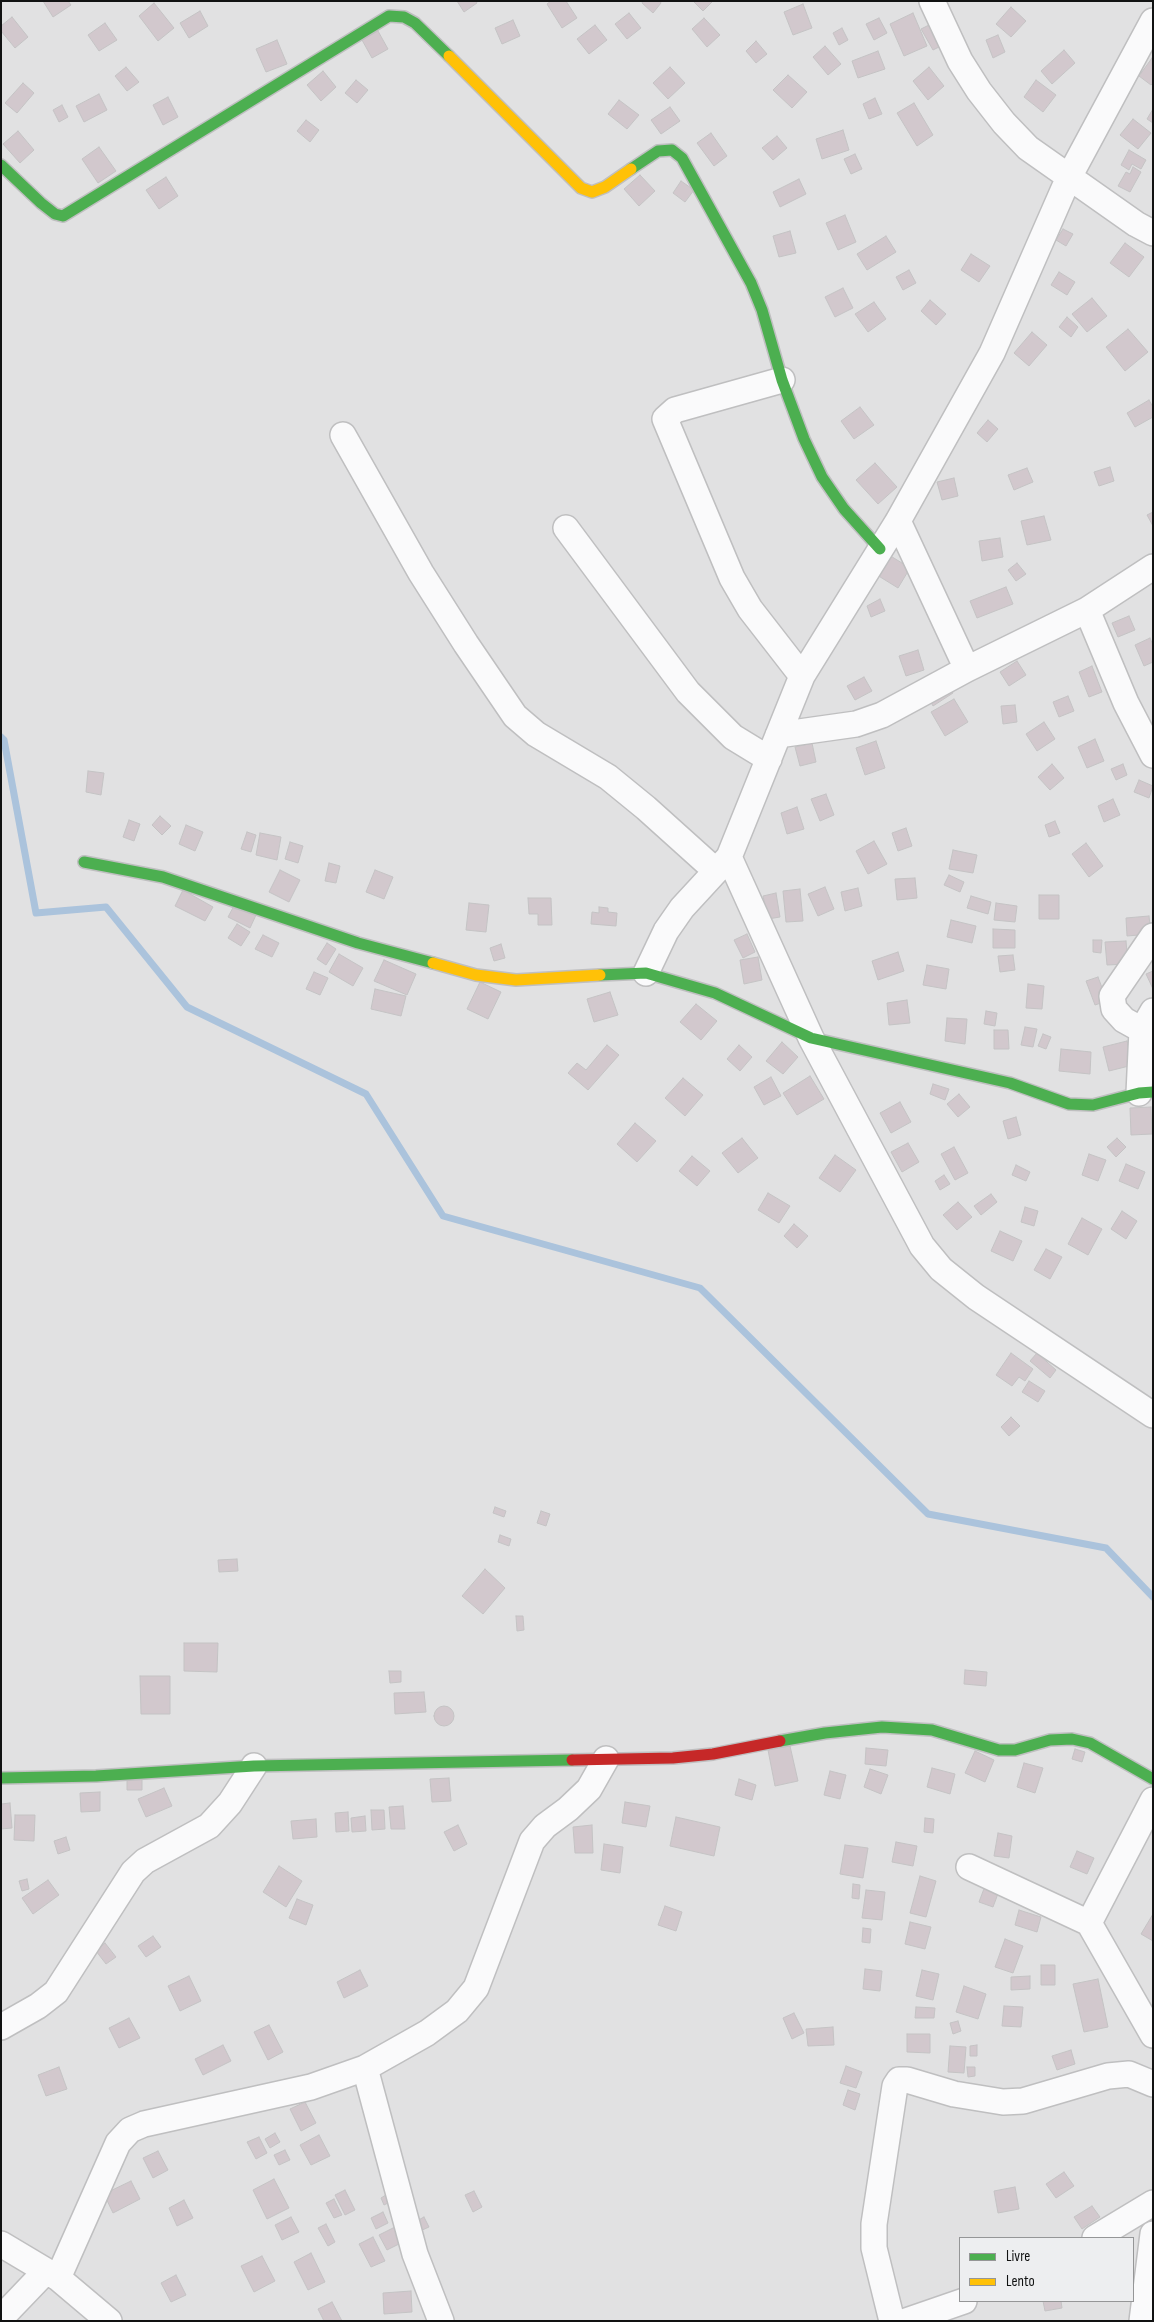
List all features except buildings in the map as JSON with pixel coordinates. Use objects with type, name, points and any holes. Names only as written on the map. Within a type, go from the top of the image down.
[{"type":"street","points":[[932,1],[960,61],[979,91],[1004,123],[1028,148],[1136,224],[1153,233]]},
{"type":"street","points":[[1,165],[41,203],[55,214],[63,216],[381,20],[389,16],[404,17],[415,23],[514,118],[581,188],[592,192],[605,187],[658,151],[672,150],[682,158],[751,283],[762,310],[782,380],[804,439],[822,477],[844,509],[880,549]]},
{"type":"street","points":[[646,973],[666,931],[682,908],[722,864],[802,676],[898,521],[992,354],[1070,177],[1153,21]]},
{"type":"street","points":[[782,380],[675,410],[665,420],[732,578],[750,608],[802,676]]},
{"type":"street","points":[[343,435],[421,573],[515,716],[536,734],[608,777],[646,808],[722,864],[811,1038],[922,1246],[941,1269],[976,1297],[1153,1414]]},
{"type":"street","points":[[898,521],[967,669]]},
{"type":"street","points":[[566,528],[688,692],[733,737],[768,759]]},
{"type":"street","points":[[778,735],[856,724],[882,715],[967,669],[1086,610],[1153,567]]},
{"type":"street","points":[[1086,610],[1126,703],[1153,755]]},
{"type":"street","points":[[84,862],[164,878],[358,943],[476,975],[516,980],[646,973],[716,993],[811,1038],[1010,1082],[1069,1104],[1093,1105],[1146,1092],[1148,1020],[1124,1020],[1114,1009],[1112,996],[1153,936]]},
{"type":"street","points":[[1,1778],[96,1776],[254,1766],[674,1758],[713,1754],[825,1733],[882,1727],[932,1730],[999,1750],[1015,1750],[1050,1740],[1072,1738],[1090,1743],[1153,1779]]},
{"type":"street","points":[[1,2318],[52,2274],[118,2143],[130,2130],[144,2124],[292,2092],[365,2068],[427,2032],[456,2011],[476,1988],[532,1841],[544,1826],[568,1809],[589,1789],[606,1759]]},
{"type":"street","points":[[1,2027],[38,2006],[56,1992],[133,1872],[145,1861],[208,1826],[230,1803],[254,1766]]},
{"type":"street","points":[[1089,1923],[1153,1800]]},
{"type":"street","points":[[969,1867],[1089,1923],[1153,2035]]},
{"type":"street","points":[[365,2068],[415,2254],[441,2321]]},
{"type":"street","points":[[892,2321],[878,2270],[874,2240],[895,2086],[899,2080],[907,2080],[954,2094],[1003,2102],[1024,2101],[1108,2076],[1129,2074],[1153,2084]]},
{"type":"street","points":[[1097,2237],[1153,2204]]},
{"type":"street","points":[[1142,2321],[1153,2234]]},
{"type":"street","points":[[1,2244],[52,2274],[109,2321]]},
{"type":"street","points":[[906,2321],[961,2302]]},
{"type":"waterway","points":[[1,737],[4,740],[36,913],[106,907],[187,1007],[366,1094],[443,1216],[700,1288],[928,1514],[1106,1548],[1153,1597]]},
{"type":"traffic: fast","points":[[1,165],[41,203],[55,214],[63,216],[389,16],[404,17],[415,23],[449,56]]},
{"type":"traffic: fast","points":[[631,169],[658,151],[672,150],[682,158],[751,283],[762,310],[782,380],[804,439],[822,477],[844,509],[880,549]]},
{"type":"traffic: fast","points":[[84,862],[163,877],[358,943],[433,963]]},
{"type":"traffic: fast","points":[[600,975],[646,973],[715,993],[811,1038],[1010,1083],[1069,1104],[1093,1105],[1139,1093],[1153,1092]]},
{"type":"traffic: fast","points":[[780,1741],[825,1733],[882,1727],[932,1730],[999,1750],[1015,1750],[1050,1740],[1072,1739],[1090,1743],[1153,1779]]},
{"type":"traffic: fast","points":[[1,1778],[96,1776],[254,1766],[572,1760]]},
{"type":"traffic: slow","points":[[449,56],[581,188],[592,192],[605,187],[631,169]]},
{"type":"traffic: slow","points":[[433,963],[476,975],[516,980],[600,975]]},
{"type":"traffic: jam","points":[[572,1760],[673,1758],[713,1754],[780,1741]]}]
